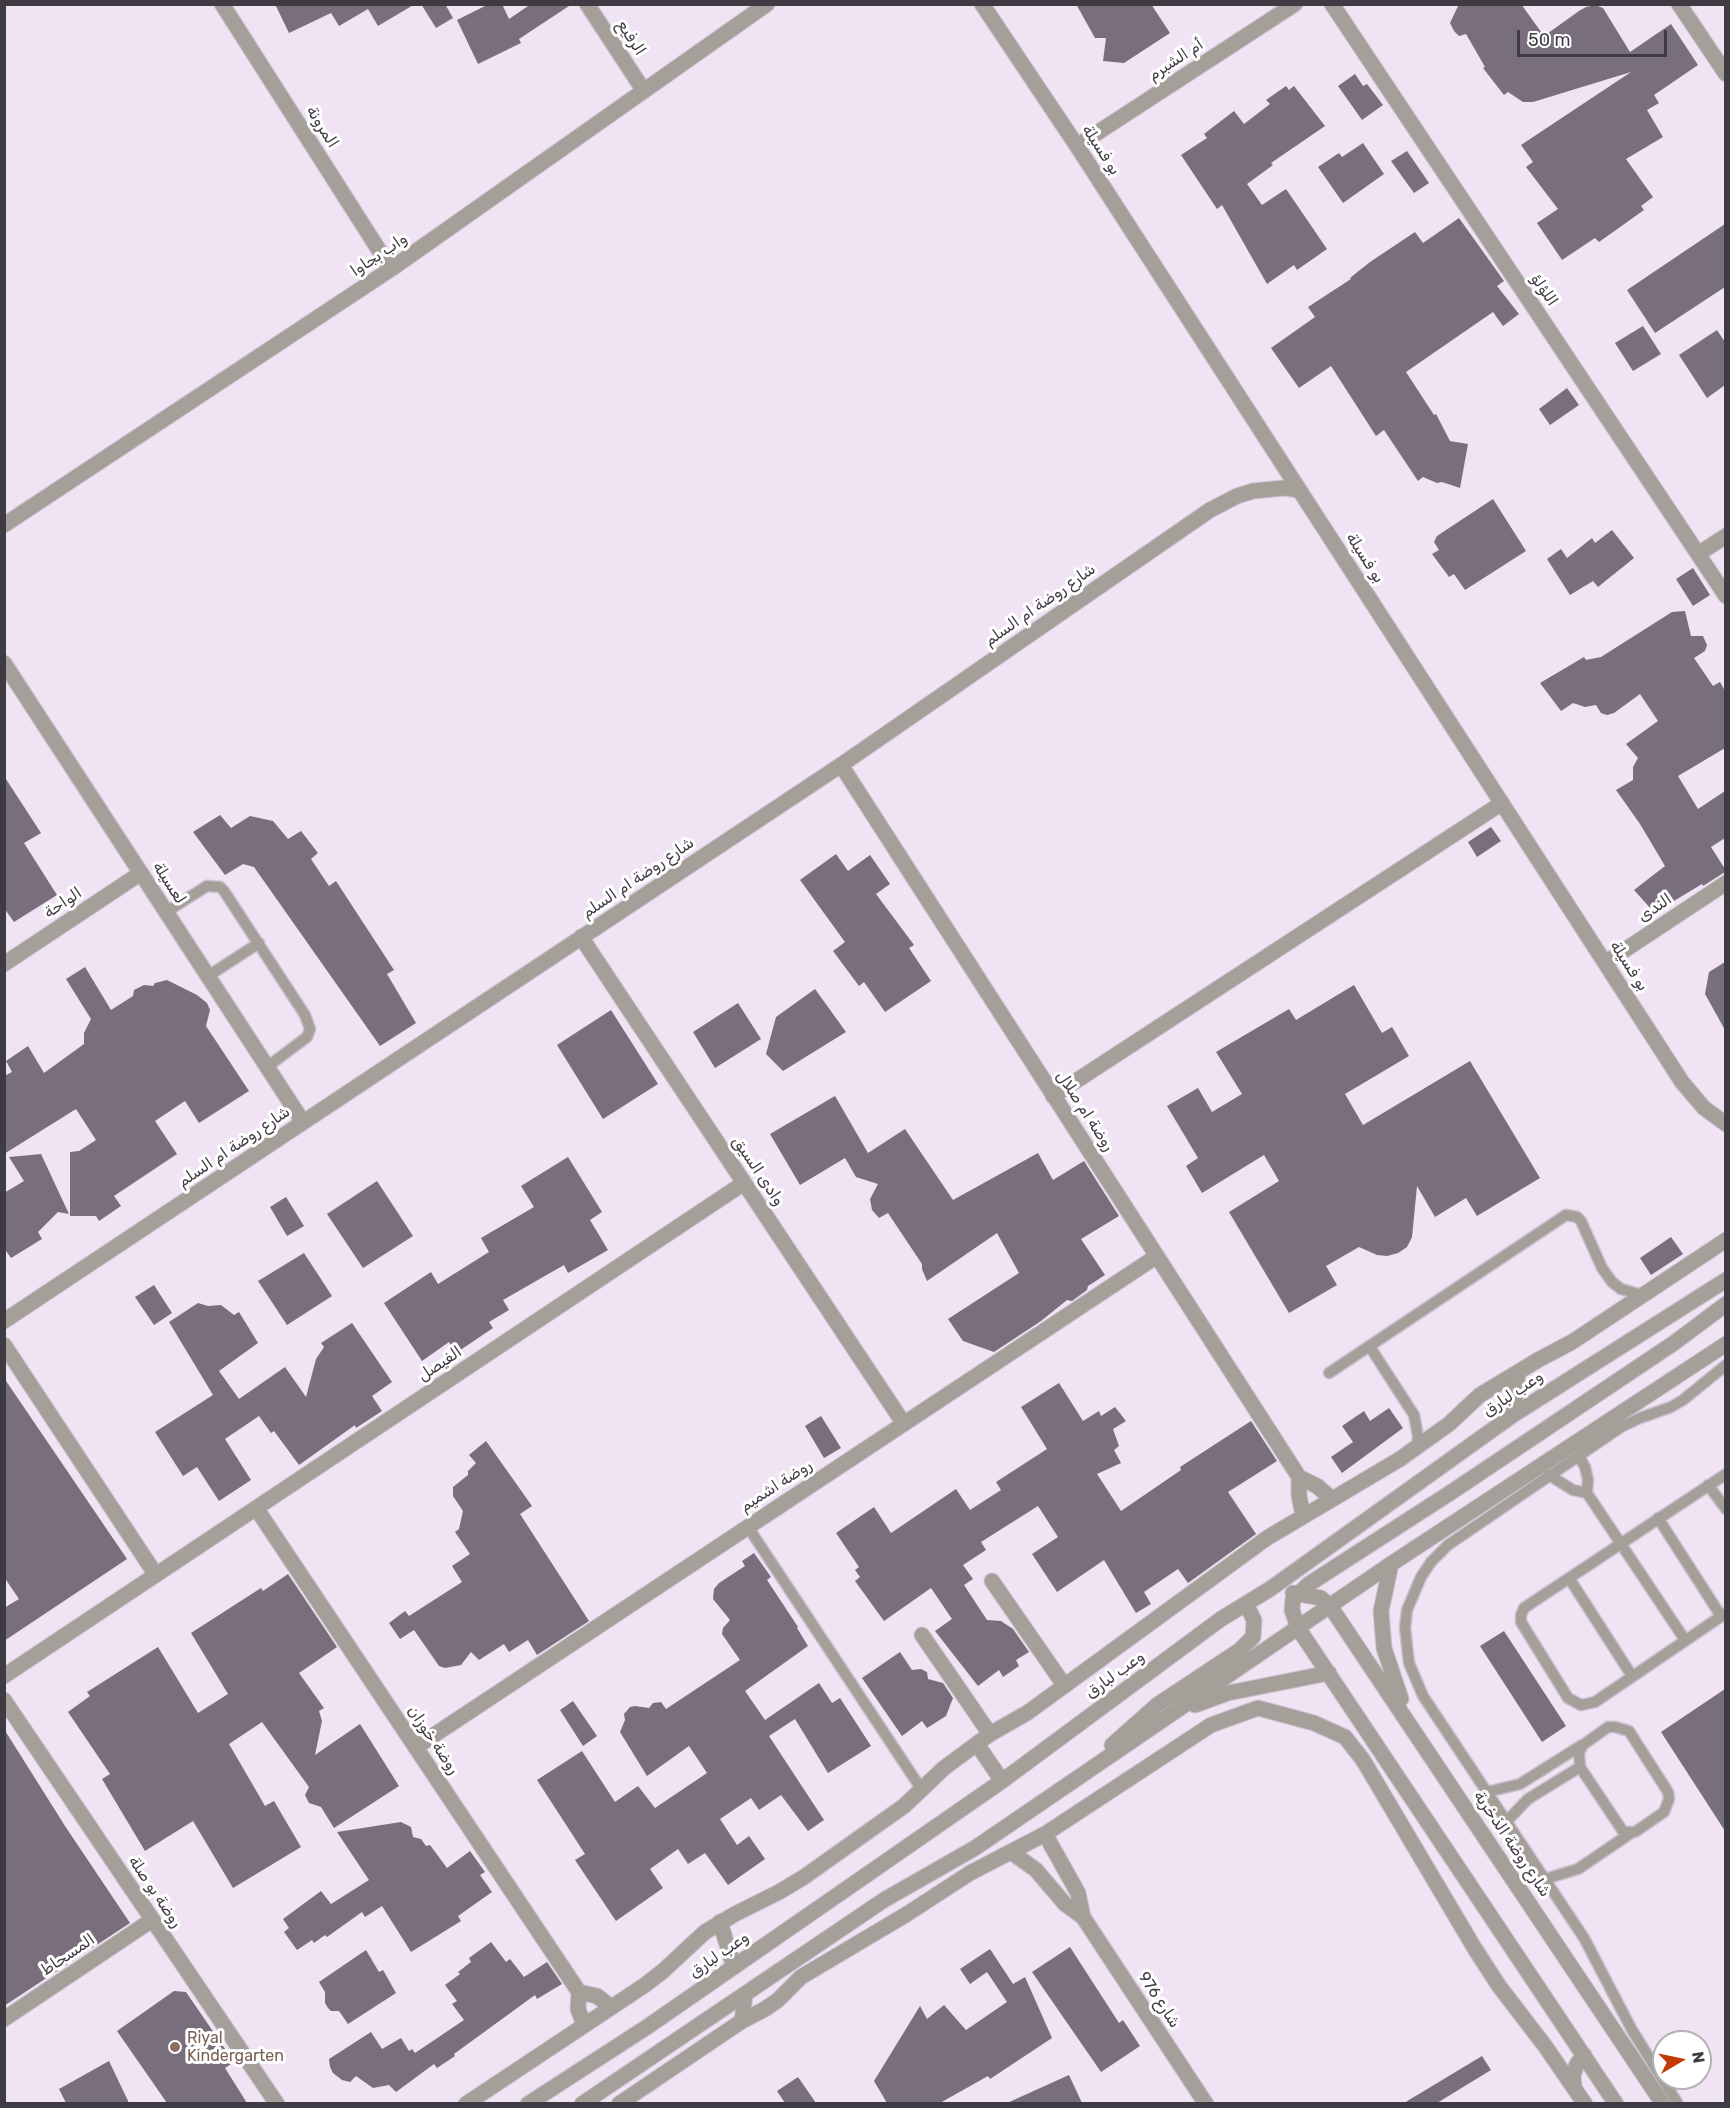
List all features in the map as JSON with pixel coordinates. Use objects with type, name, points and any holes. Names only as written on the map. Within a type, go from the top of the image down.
[{"type":"street","name":"المرونة","points":[[222,4],[391,269]]},
{"type":"street","name":"الرفيع","points":[[587,4],[644,91]]},
{"type":"street","name":"واب بجاوا","points":[[4,525],[391,269],[767,4]]},
{"type":"street","name":"بو فسيلة","points":[[982,4],[1077,146],[1692,1096],[1725,1124]]},
{"type":"street","name":"أم الشبرم","points":[[1077,146],[1295,4]]},
{"type":"street","name":"اللؤلؤ","points":[[1332,4],[1725,596]]},
{"type":"street","points":[[1679,4],[1725,74]]},
{"type":"street","name":"شارع روضة ام السلم","points":[[4,1321],[841,765],[1223,502],[1252,491],[1284,488],[1299,490]]},
{"type":"street","points":[[1698,554],[1725,536]]},
{"type":"street","name":"لعسيلة","points":[[4,663],[303,1122]]},
{"type":"street","name":"روضة ام صلال","points":[[841,765],[1299,1477]]},
{"type":"street","points":[[1053,1096],[1502,803]]},
{"type":"street","name":"الواحة","points":[[4,964],[141,873]]},
{"type":"street","name":"الندى","points":[[1605,963],[1725,883]]},
{"type":"street","name":"وادى السيق","points":[[581,937],[904,1424]]},
{"type":"street","name":"الفيصل","points":[[4,1676],[744,1183]]},
{"type":"street","points":[[466,2103],[663,1971],[696,1940],[720,1922],[791,1886],[904,1806],[944,1768],[990,1734],[1027,1713],[1239,1558],[1303,1515],[1400,1459],[1449,1424],[1480,1395],[1572,1342],[1725,1240]]},
{"type":"street","name":"روضة اشميم","points":[[416,1747],[1157,1256]]},
{"type":"street","name":"وعب لبارق","points":[[528,2103],[647,2027],[1002,1780],[1221,1619],[1264,1593],[1513,1415],[1725,1280]]},
{"type":"street","points":[[1616,2103],[1298,1628],[1292,1610],[1293,1599],[1298,1593],[1674,1343],[1725,1304]]},
{"type":"street","points":[[582,2103],[746,1995],[884,1900],[975,1848],[1391,1564],[1725,1344]]},
{"type":"street","points":[[4,1345],[156,1575]]},
{"type":"street","points":[[1513,1415],[1518,1373]]},
{"type":"street","points":[[1303,1515],[1299,1496],[1299,1477],[1317,1486],[1332,1499]]},
{"type":"street","name":"روضة خوزان","points":[[256,1508],[579,1992]]},
{"type":"street","points":[[1391,1564],[1381,1611],[1384,1648],[1411,1724]]},
{"type":"street","points":[[992,1581],[1064,1685]]},
{"type":"street","points":[[1264,1593],[1298,1593],[1321,1598],[1330,1606]]},
{"type":"street","points":[[1067,1785],[1157,1705],[1240,1650],[1253,1637],[1254,1620],[1246,1604]]},
{"type":"street","name":"شارع روضة الذخرية","points":[[1330,1606],[1663,2103]]},
{"type":"street","points":[[922,1635],[990,1734]]},
{"type":"street","points":[[1173,1713],[1228,1693],[1329,1673]]},
{"type":"street","name":"روضة بو صلة","points":[[4,1700],[277,2103]]},
{"type":"street","points":[[619,2103],[742,2021],[778,2000],[801,1977],[907,1914],[970,1873],[1045,1833],[1211,1725],[1258,1708],[1314,1722],[1345,1737],[1363,1760],[1499,1986],[1585,2103]]},
{"type":"street","points":[[977,1744],[1002,1780]]},
{"type":"street","name":"شارع 976","points":[[1045,1833],[1078,1893],[1083,1917]]},
{"type":"street","name":"شارع 976","points":[[1011,1852],[1036,1870],[1065,1904],[1083,1917],[1206,2103]]},
{"type":"street","name":"المسحاط","points":[[4,2019],[152,1920]]},
{"type":"street","points":[[720,1922],[734,1967]]},
{"type":"street","points":[[584,2025],[578,2009],[579,1992],[597,1996],[611,2007]]},
{"type":"street","points":[[742,2021],[746,1995]]},
{"type":"street","points":[[1574,2086],[1577,2064],[1584,2055]]},
{"type":"lane","points":[[166,912],[202,889],[214,885],[224,891],[259,944],[305,1015],[310,1029],[302,1042],[267,1067]]},
{"type":"lane","points":[[208,976],[259,944]]},
{"type":"lane","points":[[1329,1373],[1566,1215],[1577,1217],[1581,1221],[1602,1268],[1612,1282],[1621,1289],[1642,1295]]},
{"type":"lane","points":[[1370,1347],[1414,1415],[1418,1436],[1417,1447]]},
{"type":"lane","points":[[1678,2103],[1632,2031],[1590,1949],[1415,1680],[1405,1646],[1405,1628],[1407,1610],[1421,1577],[1431,1562],[1448,1545],[1631,1422],[1671,1407],[1712,1378],[1725,1365]]},
{"type":"lane","points":[[1579,1456],[1588,1480],[1587,1493],[1685,1640]]},
{"type":"lane","points":[[1658,1518],[1723,1614],[1595,1702],[1581,1705],[1568,1698],[1524,1629],[1521,1615],[1524,1608],[1658,1518],[1725,1474]]},
{"type":"lane","points":[[1549,1475],[1573,1490],[1587,1493]]},
{"type":"lane","points":[[1708,1485],[1725,1509]]},
{"type":"lane","points":[[748,1527],[922,1790]]},
{"type":"lane","points":[[1569,1578],[1632,1676]]},
{"type":"lane","points":[[1487,1792],[1520,1784],[1608,1727],[1629,1731],[1665,1786],[1669,1799],[1664,1812],[1578,1869],[1545,1880]]},
{"type":"lane","points":[[1583,1745],[1579,1752],[1580,1767],[1619,1826],[1631,1833]]},
{"type":"lane","points":[[1506,1822],[1528,1799],[1580,1767]]},
{"type":"building","points":[[275,4],[415,4],[378,26],[368,9],[339,26],[331,13],[289,33]]},
{"type":"building","points":[[421,4],[445,4],[453,18],[436,28]]},
{"type":"building","points":[[489,4],[502,4],[509,19],[531,4],[572,4],[519,39],[521,43],[478,64],[457,20]]},
{"type":"building","points":[[1076,4],[1151,4],[1170,33],[1124,63],[1103,61],[1106,38],[1095,38]]},
{"type":"building","points":[[1459,4],[1521,4],[1544,36],[1579,11],[1595,5],[1603,8],[1630,52],[1671,24],[1698,65],[1654,95],[1659,103],[1647,110],[1663,137],[1626,159],[1653,197],[1641,206],[1644,210],[1599,242],[1595,238],[1562,260],[1537,223],[1558,209],[1526,167],[1533,162],[1521,145],[1631,72],[1533,102],[1523,102],[1508,92],[1504,95],[1483,68],[1485,67],[1466,34],[1459,36],[1450,23]]},
{"type":"building","points":[[1355,74],[1363,86],[1367,84],[1383,105],[1362,120],[1338,86]]},
{"type":"building","points":[[1286,86],[1289,90],[1294,86],[1325,126],[1271,163],[1273,165],[1247,184],[1262,205],[1286,189],[1327,249],[1297,270],[1294,265],[1267,284],[1222,205],[1217,209],[1181,155],[1207,138],[1204,134],[1234,111],[1244,124],[1270,104],[1266,100]]},
{"type":"building","points":[[1363,143],[1384,174],[1343,203],[1318,167],[1339,153],[1342,157]]},
{"type":"building","points":[[1407,151],[1429,183],[1414,193],[1391,161]]},
{"type":"building","points":[[1459,218],[1504,281],[1497,286],[1519,314],[1503,326],[1493,312],[1406,372],[1434,415],[1436,414],[1450,441],[1468,444],[1460,488],[1423,477],[1418,481],[1384,430],[1376,436],[1331,366],[1299,388],[1271,348],[1315,317],[1308,307],[1351,279],[1370,262],[1415,232],[1423,243]]},
{"type":"building","points":[[1725,224],[1725,287],[1655,333],[1627,290]]},
{"type":"building","points":[[1643,326],[1661,354],[1633,371],[1615,343]]},
{"type":"building","points":[[1717,330],[1725,342],[1725,385],[1707,398],[1679,355]]},
{"type":"building","points":[[1567,388],[1579,405],[1550,425],[1539,409]]},
{"type":"building","points":[[1493,499],[1526,551],[1465,590],[1454,574],[1449,577],[1432,554],[1439,550],[1434,542],[1437,536]]},
{"type":"building","points":[[1612,530],[1634,558],[1598,587],[1593,581],[1570,595],[1547,559],[1561,549],[1567,558],[1592,538],[1595,543]]},
{"type":"building","points":[[1693,568],[1710,595],[1693,606],[1676,579]]},
{"type":"building","points":[[1685,611],[1691,636],[1703,636],[1707,645],[1705,651],[1694,658],[1713,686],[1720,682],[1725,691],[1725,748],[1678,776],[1698,809],[1725,791],[1725,838],[1711,847],[1725,872],[1659,910],[1652,910],[1634,890],[1665,866],[1616,790],[1633,780],[1633,767],[1638,758],[1626,744],[1658,721],[1640,694],[1614,713],[1607,715],[1601,713],[1596,705],[1585,707],[1573,703],[1561,711],[1540,683],[1584,657],[1586,660],[1601,657],[1672,612]]},
{"type":"building","points":[[4,776],[41,833],[24,843],[57,895],[14,922],[4,908]]},
{"type":"building","points":[[220,815],[231,828],[250,816],[273,821],[288,839],[301,831],[318,853],[311,859],[329,886],[336,881],[394,970],[387,974],[416,1023],[380,1046],[254,867],[243,864],[225,875],[193,832]]},
{"type":"building","points":[[1491,827],[1501,841],[1477,857],[1468,842]]},
{"type":"building","points":[[836,854],[848,871],[870,855],[890,884],[876,894],[914,945],[909,948],[931,981],[885,1012],[864,982],[859,986],[833,951],[845,942],[800,880]]},
{"type":"building","points":[[1725,962],[1725,1030],[1705,994],[1709,972]]},
{"type":"building","points":[[85,967],[111,1010],[133,996],[134,990],[144,985],[153,986],[155,983],[167,980],[197,995],[207,1003],[210,1010],[206,1026],[249,1091],[199,1123],[185,1101],[155,1121],[177,1154],[114,1196],[121,1206],[99,1221],[96,1216],[70,1216],[70,1152],[79,1151],[96,1140],[76,1109],[4,1154],[4,1076],[12,1072],[6,1061],[28,1046],[44,1073],[84,1044],[84,1033],[91,1019],[66,979]]},
{"type":"building","points":[[1354,985],[1382,1033],[1392,1027],[1409,1056],[1345,1094],[1363,1125],[1470,1061],[1540,1178],[1477,1216],[1466,1198],[1435,1217],[1417,1186],[1412,1237],[1407,1247],[1387,1256],[1377,1255],[1359,1247],[1326,1266],[1337,1285],[1289,1313],[1229,1212],[1279,1181],[1264,1155],[1202,1193],[1186,1166],[1198,1158],[1167,1106],[1198,1088],[1212,1112],[1242,1094],[1216,1052],[1289,1009],[1296,1020]]},
{"type":"building","points":[[815,989],[846,1032],[783,1071],[766,1054],[776,1017]]},
{"type":"building","points":[[738,1003],[761,1039],[715,1068],[693,1032]]},
{"type":"building","points":[[611,1010],[658,1084],[603,1119],[557,1045]]},
{"type":"building","points":[[835,1096],[868,1153],[905,1129],[953,1200],[1038,1153],[1053,1180],[1084,1161],[1119,1216],[1081,1239],[1105,1275],[1088,1286],[1087,1290],[1072,1301],[1067,1300],[1041,1321],[994,1352],[963,1341],[948,1319],[1019,1273],[997,1233],[927,1281],[922,1264],[888,1213],[879,1218],[872,1210],[870,1199],[878,1184],[856,1177],[845,1158],[800,1185],[770,1134]]},
{"type":"building","points":[[41,1154],[69,1214],[58,1212],[38,1232],[42,1239],[11,1258],[4,1248],[4,1193],[24,1181],[9,1157]]},
{"type":"building","points":[[568,1157],[602,1212],[590,1220],[608,1250],[568,1273],[564,1265],[503,1300],[509,1310],[489,1322],[493,1328],[456,1353],[449,1342],[422,1361],[384,1303],[431,1272],[438,1284],[489,1252],[481,1238],[534,1207],[521,1186]]},
{"type":"building","points":[[377,1181],[413,1236],[363,1268],[327,1214]]},
{"type":"building","points":[[286,1197],[304,1226],[287,1236],[270,1207]]},
{"type":"building","points":[[1671,1237],[1683,1254],[1651,1275],[1640,1258]]},
{"type":"building","points":[[304,1253],[332,1296],[287,1325],[258,1281]]},
{"type":"building","points":[[154,1285],[172,1313],[154,1325],[135,1297]]},
{"type":"building","points":[[198,1303],[208,1306],[221,1305],[234,1315],[239,1312],[258,1343],[219,1371],[239,1399],[285,1367],[306,1397],[316,1359],[324,1347],[321,1343],[352,1323],[392,1382],[372,1396],[382,1411],[356,1428],[355,1425],[299,1465],[274,1431],[271,1433],[259,1416],[225,1439],[251,1480],[219,1501],[197,1467],[183,1476],[155,1432],[213,1395],[169,1322]]},
{"type":"building","points":[[4,1378],[127,1559],[4,1641],[4,1608],[19,1599],[4,1577]]},
{"type":"building","points":[[1059,1383],[1083,1421],[1099,1411],[1101,1416],[1115,1407],[1126,1421],[1113,1429],[1119,1446],[1114,1450],[1121,1463],[1097,1474],[1121,1511],[1181,1470],[1180,1467],[1251,1421],[1277,1461],[1228,1492],[1256,1534],[1188,1583],[1178,1569],[1144,1592],[1151,1604],[1136,1613],[1104,1560],[1057,1592],[1032,1554],[1058,1537],[1038,1506],[981,1542],[986,1550],[963,1565],[973,1579],[964,1585],[987,1620],[1001,1621],[1013,1629],[1029,1652],[1016,1660],[1019,1666],[1003,1677],[999,1670],[978,1686],[935,1631],[952,1619],[931,1588],[884,1621],[855,1581],[860,1577],[855,1570],[859,1567],[836,1533],[874,1507],[891,1533],[956,1489],[970,1510],[1001,1490],[996,1482],[1047,1449],[1021,1407]]},
{"type":"building","points":[[1389,1408],[1403,1428],[1342,1473],[1331,1457],[1353,1442],[1342,1426],[1364,1411],[1370,1421]]},
{"type":"building","points":[[821,1416],[841,1448],[824,1458],[805,1426]]},
{"type":"building","points":[[486,1441],[532,1506],[520,1514],[589,1621],[537,1655],[528,1640],[509,1652],[504,1644],[479,1660],[471,1652],[461,1665],[445,1668],[439,1666],[414,1630],[400,1639],[389,1623],[405,1611],[409,1616],[462,1582],[452,1566],[470,1554],[455,1532],[459,1529],[463,1511],[453,1496],[453,1487],[468,1475],[468,1471],[476,1463],[469,1455]]},
{"type":"building","points":[[754,1553],[771,1577],[767,1580],[808,1646],[745,1691],[765,1720],[819,1683],[832,1703],[840,1698],[871,1746],[828,1773],[795,1719],[769,1736],[824,1820],[808,1831],[781,1795],[759,1810],[751,1798],[720,1819],[737,1845],[749,1836],[765,1859],[728,1885],[705,1853],[688,1864],[678,1849],[650,1869],[663,1888],[616,1921],[575,1860],[585,1854],[537,1780],[582,1751],[615,1802],[638,1786],[655,1808],[707,1773],[689,1746],[647,1776],[620,1732],[625,1720],[624,1714],[630,1707],[649,1708],[653,1703],[661,1702],[666,1709],[740,1660],[722,1634],[723,1628],[730,1620],[713,1599],[714,1589],[719,1583],[745,1566],[742,1561]]},
{"type":"building","points":[[288,1574],[337,1647],[299,1673],[324,1708],[319,1711],[322,1721],[315,1755],[360,1724],[399,1786],[334,1828],[321,1807],[309,1803],[305,1795],[309,1787],[262,1722],[229,1744],[265,1806],[274,1801],[301,1847],[233,1888],[193,1821],[145,1851],[102,1779],[110,1774],[68,1712],[90,1696],[87,1692],[158,1647],[198,1713],[228,1694],[191,1633],[261,1588],[263,1591]]},
{"type":"building","points":[[1504,1631],[1566,1726],[1542,1742],[1480,1646]]},
{"type":"building","points":[[900,1652],[912,1670],[921,1669],[927,1672],[928,1679],[943,1683],[953,1698],[946,1716],[927,1728],[922,1721],[902,1736],[862,1678]]},
{"type":"building","points":[[1725,1689],[1725,1831],[1661,1732]]},
{"type":"building","points":[[573,1701],[597,1736],[583,1746],[560,1710]]},
{"type":"building","points":[[4,1729],[130,1923],[4,2006]]},
{"type":"building","points":[[401,1822],[411,1827],[413,1837],[421,1839],[426,1846],[430,1845],[447,1868],[470,1851],[485,1872],[480,1875],[492,1892],[458,1916],[461,1921],[411,1952],[382,1906],[365,1917],[362,1912],[327,1937],[325,1935],[314,1943],[312,1940],[297,1950],[284,1932],[289,1928],[283,1919],[321,1891],[331,1904],[369,1880],[337,1832]]},
{"type":"building","points":[[491,1942],[506,1962],[510,1959],[524,1977],[547,1962],[562,1984],[537,1999],[535,1995],[454,2054],[455,2056],[437,2068],[434,2064],[396,2092],[389,2085],[373,2088],[356,2076],[350,2082],[342,2080],[333,2073],[329,2059],[371,2032],[382,2049],[401,2038],[409,2051],[412,2049],[415,2053],[464,2020],[452,2004],[457,2001],[445,1985],[471,1962],[469,1958]]},
{"type":"building","points":[[1070,1947],[1119,2023],[1123,2020],[1140,2046],[1101,2072],[1032,1972]]},
{"type":"building","points":[[990,1949],[1013,1984],[1025,1977],[1052,2038],[990,2079],[988,2076],[940,2103],[887,2103],[874,2081],[920,2006],[927,2019],[944,2005],[966,2030],[1007,2002],[987,1972],[970,1984],[960,1969]]},
{"type":"building","points":[[366,1950],[379,1972],[383,1970],[396,1993],[348,2024],[339,2011],[331,2011],[328,2008],[325,2003],[325,1992],[319,1982]]},
{"type":"building","name":"Riyal Kindergarten","points":[[174,1991],[186,1992],[234,2062],[225,2068],[247,2103],[167,2103],[117,2031]]},
{"type":"building","points":[[1482,2056],[1491,2070],[1437,2103],[1404,2103]]},
{"type":"building","points":[[109,2061],[129,2103],[66,2103],[59,2089]]},
{"type":"building","points":[[1069,2075],[1082,2103],[1007,2103]]},
{"type":"building","points":[[798,2077],[816,2103],[785,2103],[777,2091]]},
{"type":"place","name":"Riyal Kindergarten","points":[[175,2047]]}]
